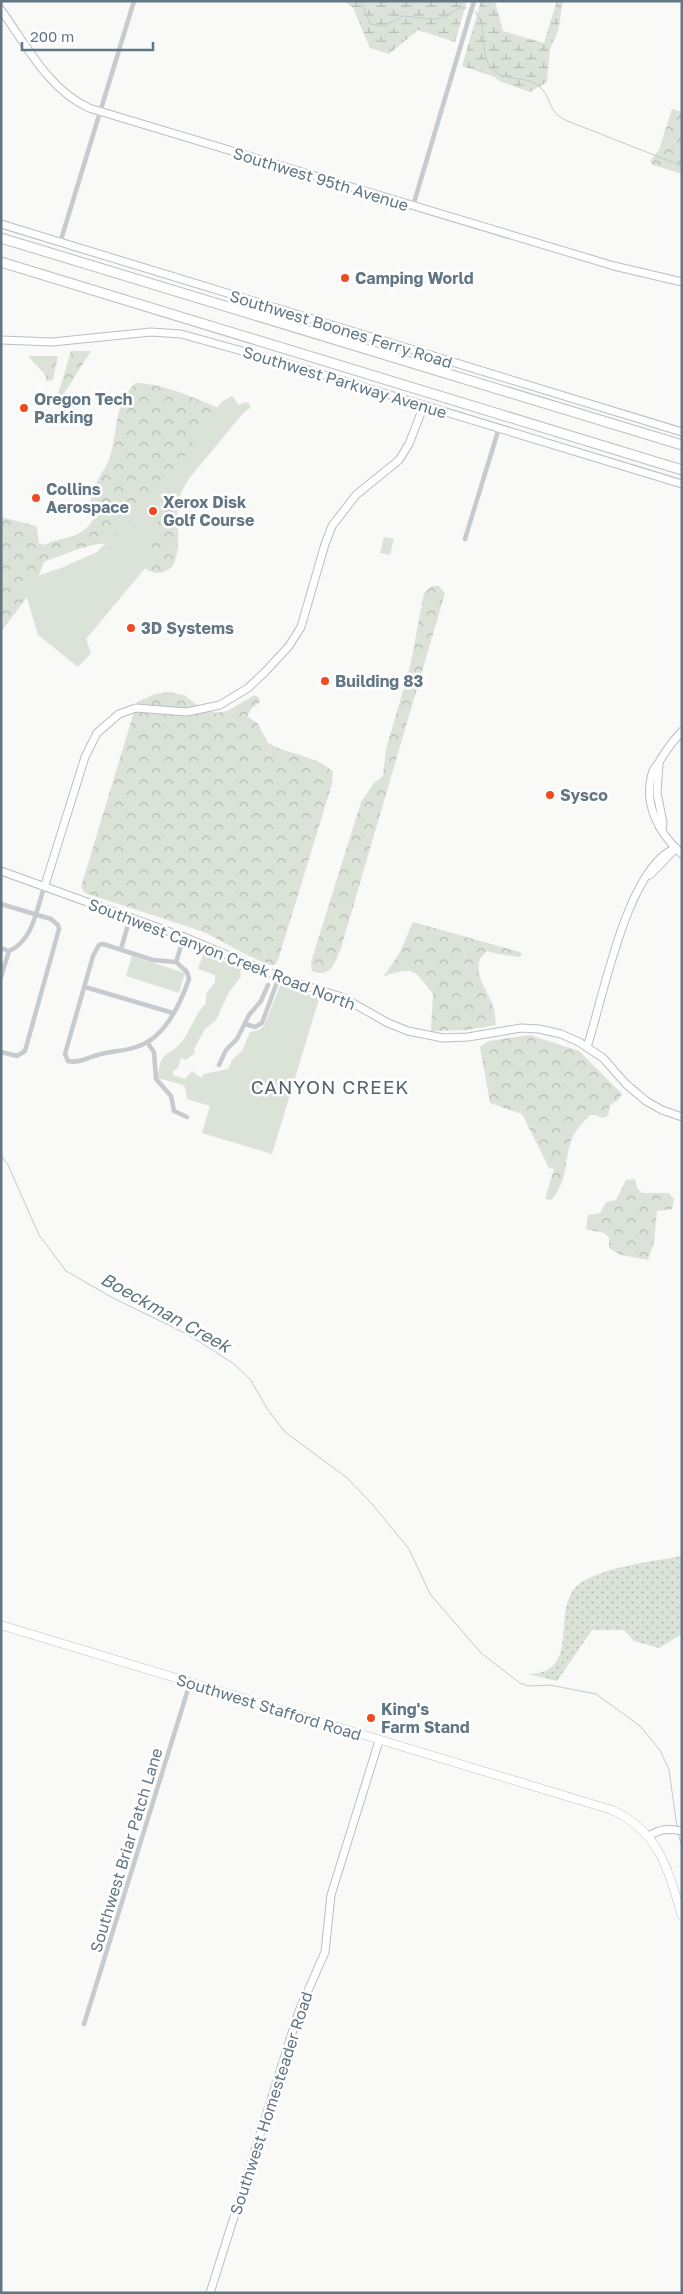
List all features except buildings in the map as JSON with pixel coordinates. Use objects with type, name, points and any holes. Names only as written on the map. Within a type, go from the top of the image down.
[{"type":"highway","points":[[1,238],[682,445]]},
{"type":"highway","points":[[1,262],[682,470]]},
{"type":"main road","name":"Southwest Stafford Road","points":[[1,1625],[605,1808],[627,1818],[649,1836],[667,1869],[682,1916]]},
{"type":"street","points":[[60,243],[134,1]]},
{"type":"street","points":[[412,206],[474,1]]},
{"type":"street","name":"Southwest 95th Avenue","points":[[1,10],[54,84],[79,104],[100,112],[614,266],[682,282]]},
{"type":"street","name":"Southwest Boones Ferry Road","points":[[1,224],[682,432]]},
{"type":"street","name":"Southwest Parkway Avenue","points":[[1,340],[52,342],[151,332],[172,333],[260,356],[682,484]]},
{"type":"street","points":[[1,977],[9,951],[19,946],[27,937],[87,751],[97,733],[119,714],[136,708],[187,712],[220,705],[241,693],[265,672],[289,646],[301,627],[332,526],[356,495],[399,460],[412,437],[424,406]]},
{"type":"street","points":[[465,539],[499,428]]},
{"type":"street","points":[[682,730],[667,748],[654,769],[650,792],[654,819],[657,826],[662,829],[682,854]]},
{"type":"street","points":[[587,1047],[628,909],[647,871],[660,857],[676,848]]},
{"type":"street","name":"Southwest Canyon Creek Road North","points":[[1,871],[45,885],[184,937],[279,977],[342,997],[393,1026],[419,1034],[454,1038],[504,1029],[534,1028],[561,1034],[587,1047],[603,1058],[640,1097],[662,1110],[682,1117]]},
{"type":"street","points":[[1,904],[35,914],[56,922],[58,925],[58,933],[24,1051],[17,1056],[1,1052]]},
{"type":"street","points":[[121,948],[130,918]]},
{"type":"street","points":[[176,962],[184,937]]},
{"type":"street","points":[[99,945],[121,948],[153,960],[176,962],[187,972],[189,979],[166,1026],[148,1042],[136,1047],[99,1054],[78,1062],[68,1061],[65,1054],[93,956],[99,945]]},
{"type":"street","points":[[1,948],[9,951]]},
{"type":"street","points":[[245,1024],[256,1027],[262,1023],[279,977]]},
{"type":"street","points":[[219,1065],[226,1050],[237,1039],[249,1015],[261,1001],[268,985]]},
{"type":"street","points":[[85,987],[173,1013]]},
{"type":"street","points":[[148,1042],[154,1052],[158,1083],[171,1096],[174,1111],[187,1117]]},
{"type":"street","name":"Southwest Briar Patch Lane","points":[[84,2024],[190,1683]]},
{"type":"street","name":"Southwest Homesteader Road","points":[[210,2293],[299,2011],[325,1952],[331,1895],[380,1741]]},
{"type":"street","points":[[649,1836],[665,1829],[682,1831]]},
{"type":"green space","points":[[344,1],[467,1],[455,42],[418,30],[389,54],[370,48],[353,8]]},
{"type":"green space","points":[[481,1],[495,1],[503,31],[544,43],[557,1],[563,1],[558,31],[550,49],[547,82],[530,92],[499,81],[495,77],[462,66]]},
{"type":"green space","points":[[672,109],[682,112],[682,174],[653,165],[650,161],[659,150]]},
{"type":"green space","points":[[71,351],[91,351],[58,403],[56,401]]},
{"type":"green space","points":[[28,356],[58,356],[53,380],[46,381],[46,376]]},
{"type":"green space","points":[[136,383],[171,389],[226,411],[245,402],[250,404],[250,408],[239,416],[203,458],[181,494],[177,513],[178,550],[173,566],[164,572],[155,573],[141,565],[127,552],[111,544],[95,545],[44,562],[35,586],[1,632],[1,517],[37,527],[39,543],[44,545],[78,534],[84,530],[95,517],[91,506],[92,493],[110,457],[120,407],[129,390]]},
{"type":"green space","name":"Xerox Disk Golf Course","points":[[232,396],[244,412],[187,481],[151,532],[151,561],[86,639],[91,653],[78,667],[38,635],[22,581],[61,568],[97,552],[161,490],[185,456],[202,426],[223,401]]},
{"type":"green space","points":[[384,537],[394,539],[390,555],[380,553]]},
{"type":"green space","points":[[432,586],[439,586],[445,593],[341,948],[331,968],[324,973],[318,973],[312,971],[311,962],[361,802],[374,783],[383,776],[386,749],[410,667],[424,593]]},
{"type":"green space","points":[[168,692],[184,695],[200,707],[216,713],[227,711],[255,695],[259,698],[260,702],[251,709],[247,716],[258,724],[268,743],[318,762],[333,772],[332,784],[275,965],[269,965],[247,955],[204,932],[85,893],[81,887],[137,702],[155,694]]},
{"type":"green space","points":[[413,922],[520,952],[522,955],[519,957],[487,951],[481,958],[479,972],[494,1009],[496,1025],[467,1030],[431,1031],[433,994],[421,979],[413,972],[408,971],[384,976],[400,952]]},
{"type":"green space","points":[[204,952],[242,969],[240,971],[241,977],[229,992],[216,1020],[205,1029],[194,1049],[195,1053],[186,1060],[181,1058],[178,1068],[173,1071],[173,1075],[185,1079],[192,1071],[201,1078],[204,1074],[228,1069],[233,1059],[242,1051],[250,1032],[259,1030],[264,1026],[280,986],[315,996],[319,999],[272,1154],[202,1133],[210,1106],[187,1099],[183,1085],[158,1078],[160,1062],[183,1040],[206,1003],[206,994],[215,982],[215,975],[198,969]]},
{"type":"green space","points":[[132,956],[185,973],[179,993],[126,976]]},
{"type":"green space","points":[[530,1035],[579,1051],[622,1094],[617,1101],[610,1105],[608,1116],[602,1118],[590,1115],[576,1130],[572,1137],[563,1179],[551,1200],[545,1199],[554,1169],[549,1168],[522,1114],[490,1103],[480,1047],[489,1041]]},
{"type":"green space","points":[[635,1179],[637,1188],[642,1193],[669,1193],[674,1199],[672,1209],[657,1211],[654,1242],[648,1260],[621,1255],[609,1248],[609,1237],[604,1233],[586,1229],[588,1215],[600,1213],[606,1202],[616,1200],[626,1180]]},
{"type":"green space","points":[[682,1556],[682,1634],[659,1648],[634,1641],[624,1630],[592,1630],[557,1681],[528,1674],[545,1671],[555,1664],[563,1640],[569,1598],[576,1587],[585,1580],[610,1570]]},
{"type":"waterway","points":[[361,1],[370,24],[384,26],[403,16],[434,19],[445,17],[459,8],[466,8]]},
{"type":"waterway","points":[[475,11],[482,25],[486,58],[492,69],[497,73],[536,84],[545,93],[555,113],[565,120],[682,166]]},
{"type":"waterway","name":"Boeckman Creek","points":[[1,1155],[8,1165],[39,1235],[66,1271],[113,1298],[189,1335],[234,1364],[250,1379],[268,1410],[285,1432],[346,1477],[373,1505],[409,1549],[430,1594],[481,1653],[520,1683],[528,1686],[550,1685],[596,1694],[640,1726],[660,1750],[669,1770],[677,1827]]},
{"type":"waterway","name":"Boeckman Creek","points":[[678,1833],[682,1847]]},
{"type":"place","name":"Camping World","points":[[345,278]]},
{"type":"place","name":"Oregon Tech Parking","points":[[24,408]]},
{"type":"place","name":"Collins Aerospace","points":[[36,498]]},
{"type":"place","name":"Xerox Disk Golf Course","points":[[153,511]]},
{"type":"place","name":"3D Systems","points":[[131,628]]},
{"type":"place","name":"Building 83","points":[[325,681]]},
{"type":"place","name":"Sysco","points":[[550,795]]},
{"type":"place","name":"King's Farm Stand","points":[[371,1718]]},
{"type":"district","name":"CANYON CREEK","points":[[330,1086]]}]
